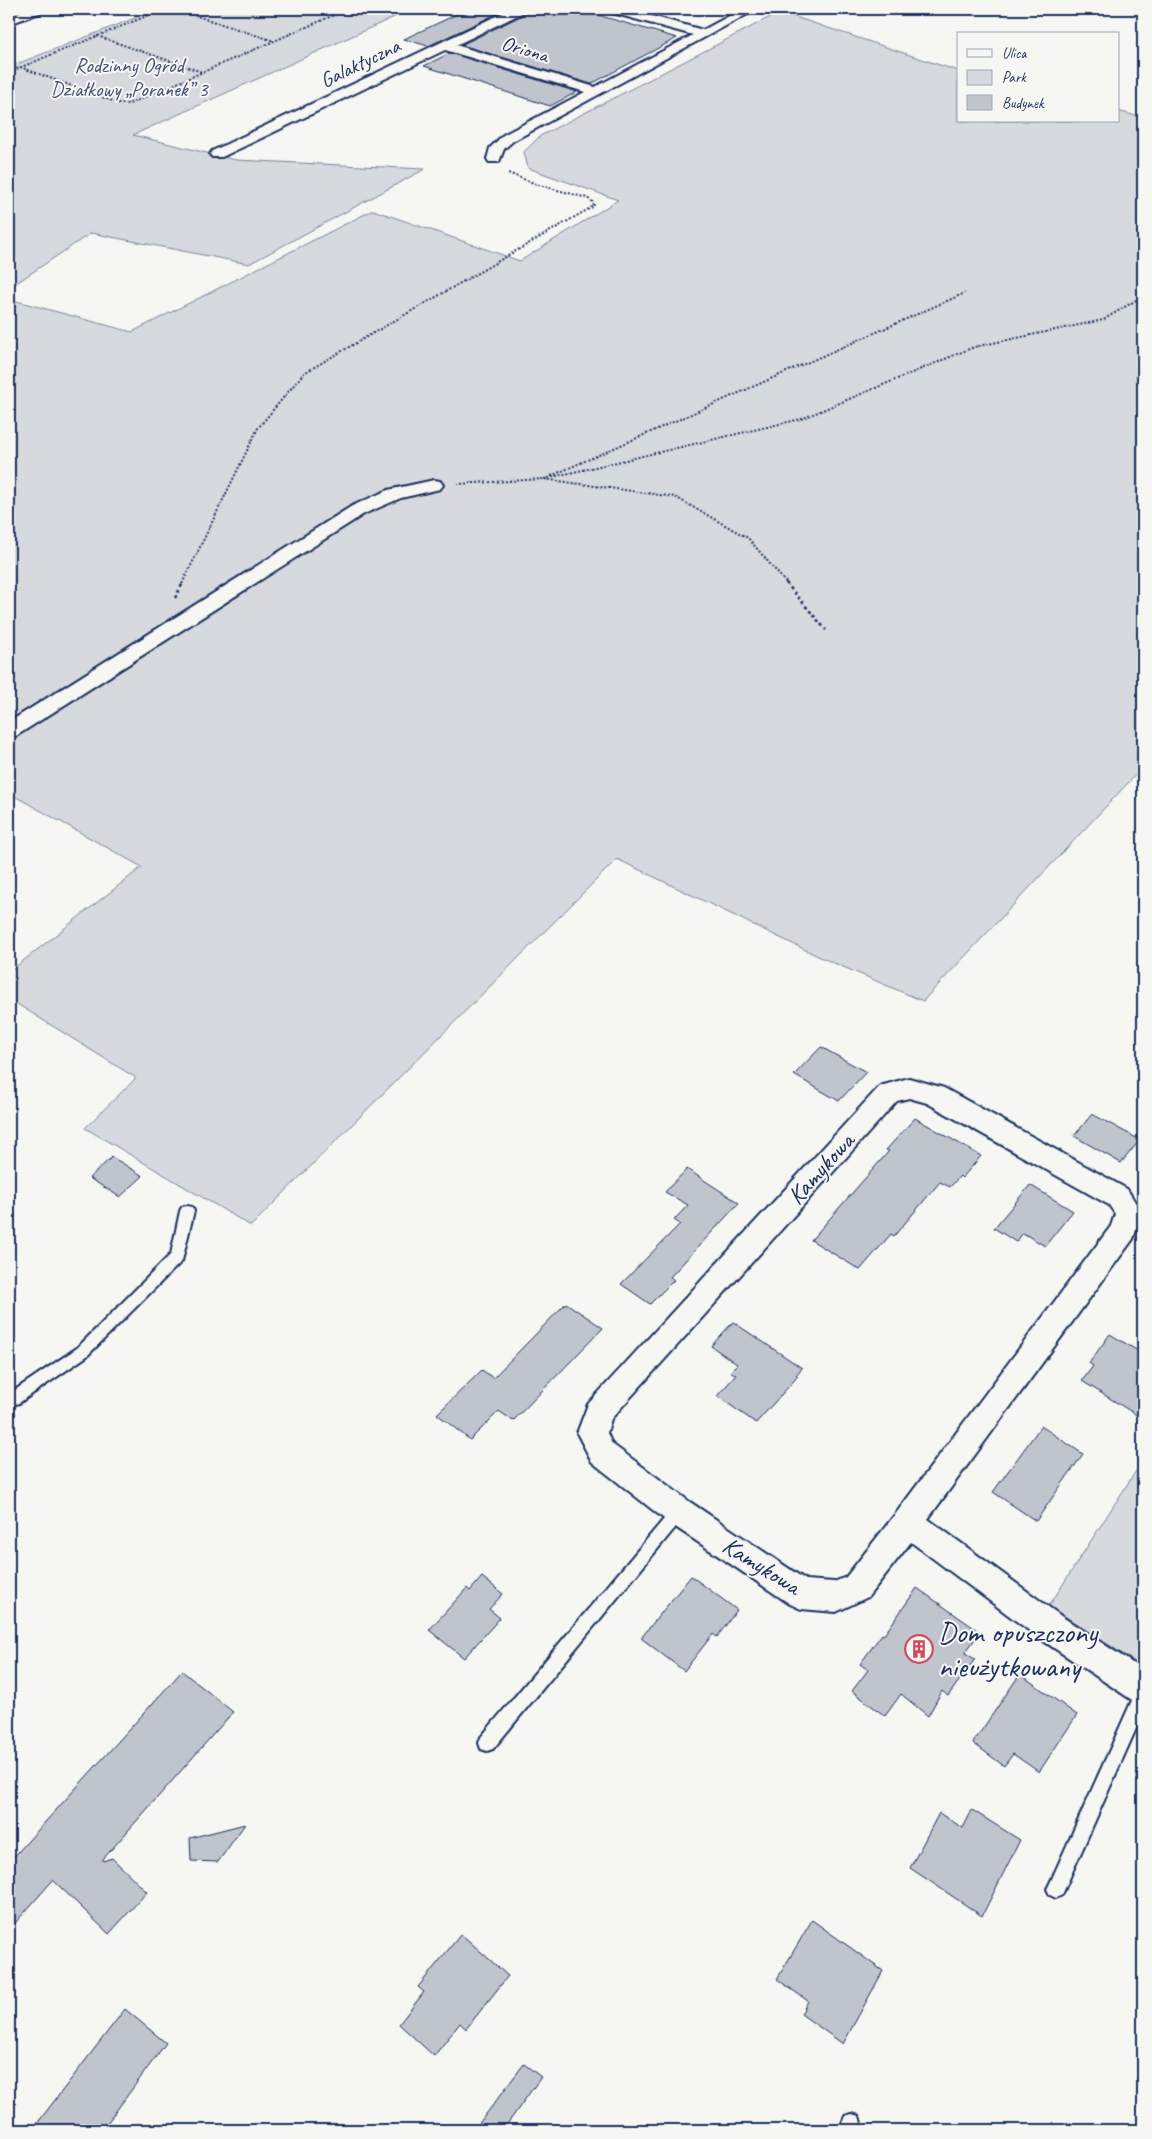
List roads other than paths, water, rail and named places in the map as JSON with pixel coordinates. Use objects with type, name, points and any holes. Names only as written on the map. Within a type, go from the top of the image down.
[{"type":"street","points":[[9,20],[38,9]]},
{"type":"street","name":"Galaktyczna","points":[[217,154],[520,9]]},
{"type":"street","points":[[613,9],[704,34]]},
{"type":"street","points":[[494,159],[497,148],[508,138],[751,9]]},
{"type":"street","name":"Oriona","points":[[444,45],[595,91]]},
{"type":"street","points":[[9,731],[358,510],[383,496],[408,489],[434,486]]},
{"type":"street","name":"Kamykowa","points":[[909,1088],[935,1096],[1118,1197],[1129,1213],[1124,1231],[908,1522],[857,1587],[836,1597],[801,1594],[679,1512],[602,1453],[592,1433],[598,1413],[889,1092],[909,1088]]},
{"type":"street","points":[[908,1522],[1050,1627],[1143,1689]]},
{"type":"lane","points":[[9,1400],[14,1400],[82,1352],[177,1257],[187,1210]]},
{"type":"lane","points":[[488,1743],[679,1512]]},
{"type":"lane","points":[[1056,1888],[1143,1695]]},
{"type":"place","name":"Dom opuszczony nieużytkowany","points":[[919,1649]]},
{"type":"park label","name":"Rodzinny Ogród Działkowy „Poranek” 3","points":[[129,77]]}]
